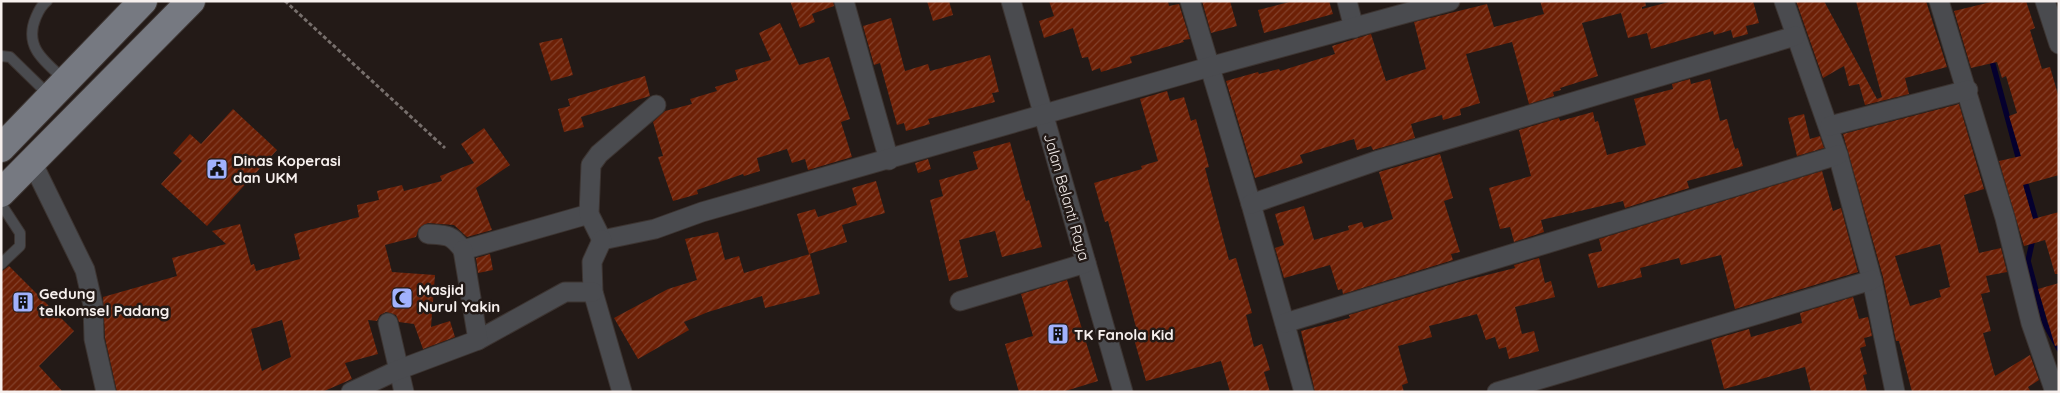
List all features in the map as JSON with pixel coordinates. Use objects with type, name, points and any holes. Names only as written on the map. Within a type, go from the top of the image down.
[{"type":"main road","points":[[1,193],[191,1]]},
{"type":"main road","points":[[1,148],[137,3],[167,25]]},
{"type":"street","points":[[844,1],[889,160]]},
{"type":"street","name":"Jalan Belanti Raya","points":[[1011,1],[1124,392]]},
{"type":"street","points":[[1190,1],[1252,204],[1304,392]]},
{"type":"street","points":[[1346,1],[1354,28]]},
{"type":"street","points":[[602,240],[654,229],[702,212],[889,160],[1043,114],[1450,1]]},
{"type":"street","points":[[1784,1],[1795,36],[1830,126],[1872,280],[1895,392]]},
{"type":"street","points":[[1939,1],[1968,90],[2005,218],[2031,323],[2055,392]]},
{"type":"street","points":[[2046,1],[2059,44]]},
{"type":"street","points":[[1252,204],[1379,160],[1795,36]]},
{"type":"street","points":[[1830,126],[1968,90]]},
{"type":"street","points":[[602,240],[589,214],[591,164],[599,154],[656,105]]},
{"type":"street","points":[[1285,323],[1838,155]]},
{"type":"street","points":[[32,162],[85,270],[92,305],[94,339],[106,392]]},
{"type":"street","points":[[463,250],[589,214]]},
{"type":"street","points":[[428,234],[448,235],[454,238],[463,250],[478,340]]},
{"type":"street","points":[[602,240],[592,262],[593,292],[622,392]]},
{"type":"street","points":[[960,300],[1086,263]]},
{"type":"street","points":[[1497,392],[1872,280]]},
{"type":"street","points":[[351,392],[398,370],[478,340],[566,292],[593,292]]},
{"type":"street","points":[[388,323],[404,392]]},
{"type":"lane","points":[[47,1],[41,6],[31,29],[32,39],[39,56],[58,89]]},
{"type":"lane","points":[[1,56],[10,57],[58,89]]},
{"type":"lane","points":[[1,204],[20,233],[20,246],[1,264]]},
{"type":"path","points":[[285,1],[445,148]]},
{"type":"building","points":[[790,1],[833,1],[834,6],[812,14],[815,22],[800,28]]},
{"type":"building","points":[[927,1],[949,1],[953,15],[933,21]]},
{"type":"building","points":[[1049,1],[1168,1],[1169,6],[1179,4],[1190,39],[1130,57],[1132,63],[1101,72],[1100,68],[1092,71],[1088,57],[1082,58],[1073,28],[1044,38],[1039,21],[1054,16]]},
{"type":"building","points":[[1202,1],[1230,1],[1237,26],[1211,33]]},
{"type":"building","points":[[1293,1],[1329,1],[1333,14],[1264,33],[1258,10]]},
{"type":"building","points":[[1540,1],[1645,1],[1646,6],[1642,7],[1642,9],[1673,1],[1753,1],[1759,23],[1746,26],[1748,34],[1733,38],[1731,30],[1714,35],[1713,31],[1651,49],[1647,33],[1628,38],[1621,13],[1582,23],[1598,76],[1560,88],[1561,90],[1553,92],[1554,96],[1529,104],[1512,42],[1466,54],[1480,103],[1460,109],[1461,115],[1443,120],[1442,115],[1411,124],[1415,138],[1373,150],[1371,146],[1357,150],[1354,139],[1300,155],[1303,163],[1255,178],[1226,81],[1258,72],[1259,74],[1279,69],[1280,71],[1335,54],[1332,46],[1371,34],[1386,81],[1426,69],[1414,22],[1487,4],[1494,27],[1544,14]]},
{"type":"building","points":[[1796,1],[1824,1],[1877,99],[1882,97],[1856,1],[1926,1],[1947,67],[1905,78],[1909,94],[1865,105],[1859,84],[1849,86],[1844,66],[1823,78]]},
{"type":"building","points":[[1995,1],[2026,1],[2035,28],[2030,30],[2042,69],[2050,67],[2059,98],[2059,175],[2023,185],[2033,219],[2059,212],[2059,274],[2055,274],[2045,240],[2024,246],[1999,161],[2021,156],[2009,116],[2017,113],[2006,76],[2002,78],[1997,62],[1971,68],[1954,11]]},
{"type":"building","points":[[891,18],[905,71],[928,64],[930,71],[990,55],[999,92],[992,93],[995,102],[928,119],[930,124],[906,131],[904,123],[897,125],[880,63],[874,65],[863,26]]},
{"type":"building","points":[[780,23],[799,65],[829,57],[850,119],[841,122],[852,157],[808,170],[805,159],[792,163],[787,149],[757,158],[760,171],[744,176],[743,174],[697,190],[698,194],[673,201],[658,157],[663,156],[653,122],[665,111],[692,104],[690,99],[717,91],[715,87],[738,80],[735,70],[771,60],[759,33]]},
{"type":"building","points":[[562,38],[573,75],[551,81],[539,43]]},
{"type":"building","points":[[645,76],[650,96],[581,117],[584,127],[564,132],[558,109],[570,106],[568,99]]},
{"type":"building","points":[[1690,79],[1691,84],[1710,79],[1720,121],[1727,119],[1735,149],[1738,148],[1743,166],[1687,181],[1689,188],[1625,208],[1623,201],[1541,220],[1544,232],[1514,242],[1510,227],[1500,229],[1489,188],[1531,176],[1519,130],[1559,118],[1560,121],[1593,112],[1595,122],[1598,121],[1607,155],[1646,145],[1634,99],[1673,89],[1672,84]]},
{"type":"building","points":[[1167,91],[1170,101],[1184,97],[1191,121],[1196,119],[1209,167],[1205,168],[1229,260],[1236,258],[1252,313],[1246,315],[1254,347],[1262,344],[1270,370],[1264,372],[1270,392],[1230,392],[1221,361],[1146,381],[1132,332],[1137,331],[1108,221],[1105,222],[1094,183],[1142,169],[1141,166],[1158,161],[1140,99]]},
{"type":"building","points":[[1959,104],[1984,189],[1964,195],[1979,253],[2001,248],[2007,272],[1986,276],[1990,292],[1981,294],[1991,331],[1983,333],[1995,376],[2030,355],[2039,380],[2028,387],[2031,392],[1912,392],[1899,341],[1896,341],[1883,277],[1843,134]],"holes":[[[1940,244],[1950,287],[1939,290],[1941,297],[1910,306],[1895,256]]]},
{"type":"building","name":"Dinas Koperasi dan UKM","points":[[233,109],[277,150],[207,226],[161,184],[182,161],[173,153],[190,134],[201,144]]},
{"type":"building","points":[[1804,114],[1810,139],[1820,136],[1824,148],[1797,156],[1788,118]]},
{"type":"building","points":[[484,128],[510,165],[476,188],[492,230],[467,237],[454,225],[428,223],[419,228],[416,237],[385,245],[392,272],[435,275],[431,327],[450,321],[455,337],[423,349],[414,324],[399,322],[396,315],[386,312],[380,315],[377,321],[368,320],[378,354],[345,363],[352,379],[322,392],[117,392],[105,338],[103,297],[177,276],[172,258],[226,244],[212,231],[240,224],[251,265],[254,264],[256,271],[300,259],[294,234],[359,217],[357,205],[379,200],[377,191],[402,185],[404,191],[442,181],[440,176],[474,163],[461,144]],"holes":[[[282,320],[291,357],[262,371],[251,329]]]},
{"type":"building","points":[[1010,142],[1026,201],[1029,200],[1042,247],[1002,257],[995,231],[959,240],[968,277],[949,281],[930,200],[943,196],[939,180],[978,169],[973,152]]},
{"type":"building","points":[[1440,154],[1453,198],[1444,201],[1460,252],[1451,254],[1453,260],[1343,294],[1342,289],[1338,290],[1330,265],[1284,278],[1275,248],[1284,245],[1275,214],[1304,206],[1314,240],[1349,230],[1348,226],[1362,222],[1364,228],[1393,219],[1379,172]]},
{"type":"building","points":[[928,159],[931,169],[918,173],[915,163]]},
{"type":"building","points":[[1822,171],[1833,211],[1841,208],[1858,272],[1735,309],[1721,255],[1681,265],[1679,258],[1640,268],[1642,277],[1598,288],[1588,254],[1602,251],[1599,239]]},
{"type":"building","points":[[876,181],[885,213],[842,225],[847,242],[809,254],[797,214],[815,209],[818,217],[857,205],[852,188]]},
{"type":"building","points":[[718,232],[725,260],[739,256],[744,273],[810,254],[820,294],[765,308],[762,296],[708,312],[684,322],[689,330],[638,359],[614,318],[668,289],[697,280],[685,239]]},
{"type":"building","points":[[490,254],[493,270],[478,273],[476,258]]},
{"type":"building","points":[[1539,258],[1545,283],[1551,281],[1555,297],[1515,307],[1522,334],[1534,331],[1539,351],[1509,359],[1506,347],[1499,349],[1495,337],[1486,340],[1477,314],[1429,326],[1432,337],[1398,346],[1408,383],[1402,385],[1404,392],[1315,392],[1301,331],[1350,318],[1349,315],[1459,282],[1515,268],[1514,265]]},
{"type":"building","name":"Gedung telkomsel Padang","points":[[9,266],[74,331],[39,366],[63,392],[1,392],[1,272]]},
{"type":"building","name":"TK Fanola Kid","points":[[1067,280],[1098,381],[1062,392],[1019,392],[1005,344],[1033,336],[1021,294]]},
{"type":"building","points":[[2059,283],[2059,345],[2055,346],[2038,289]]},
{"type":"building","points":[[1853,297],[1859,319],[1868,317],[1872,336],[1864,338],[1866,346],[1860,348],[1867,374],[1863,375],[1867,392],[1811,392],[1805,367],[1724,389],[1711,340],[1749,329],[1751,337],[1802,323],[1800,313]]},
{"type":"waterway","points":[[1991,57],[2020,164]]},
{"type":"waterway","points":[[2024,178],[2037,224]]},
{"type":"waterway","points":[[2033,238],[2028,261],[2045,324],[2059,349]]},
{"type":"place","name":"Dinas Koperasi dan UKM","points":[[217,169]]},
{"type":"place","name":"Masjid Nurul Yakin","points":[[402,298]]},
{"type":"place","name":"Gedung telkomsel Padang","points":[[23,302]]},
{"type":"place","name":"TK Fanola Kid","points":[[1058,334]]}]
